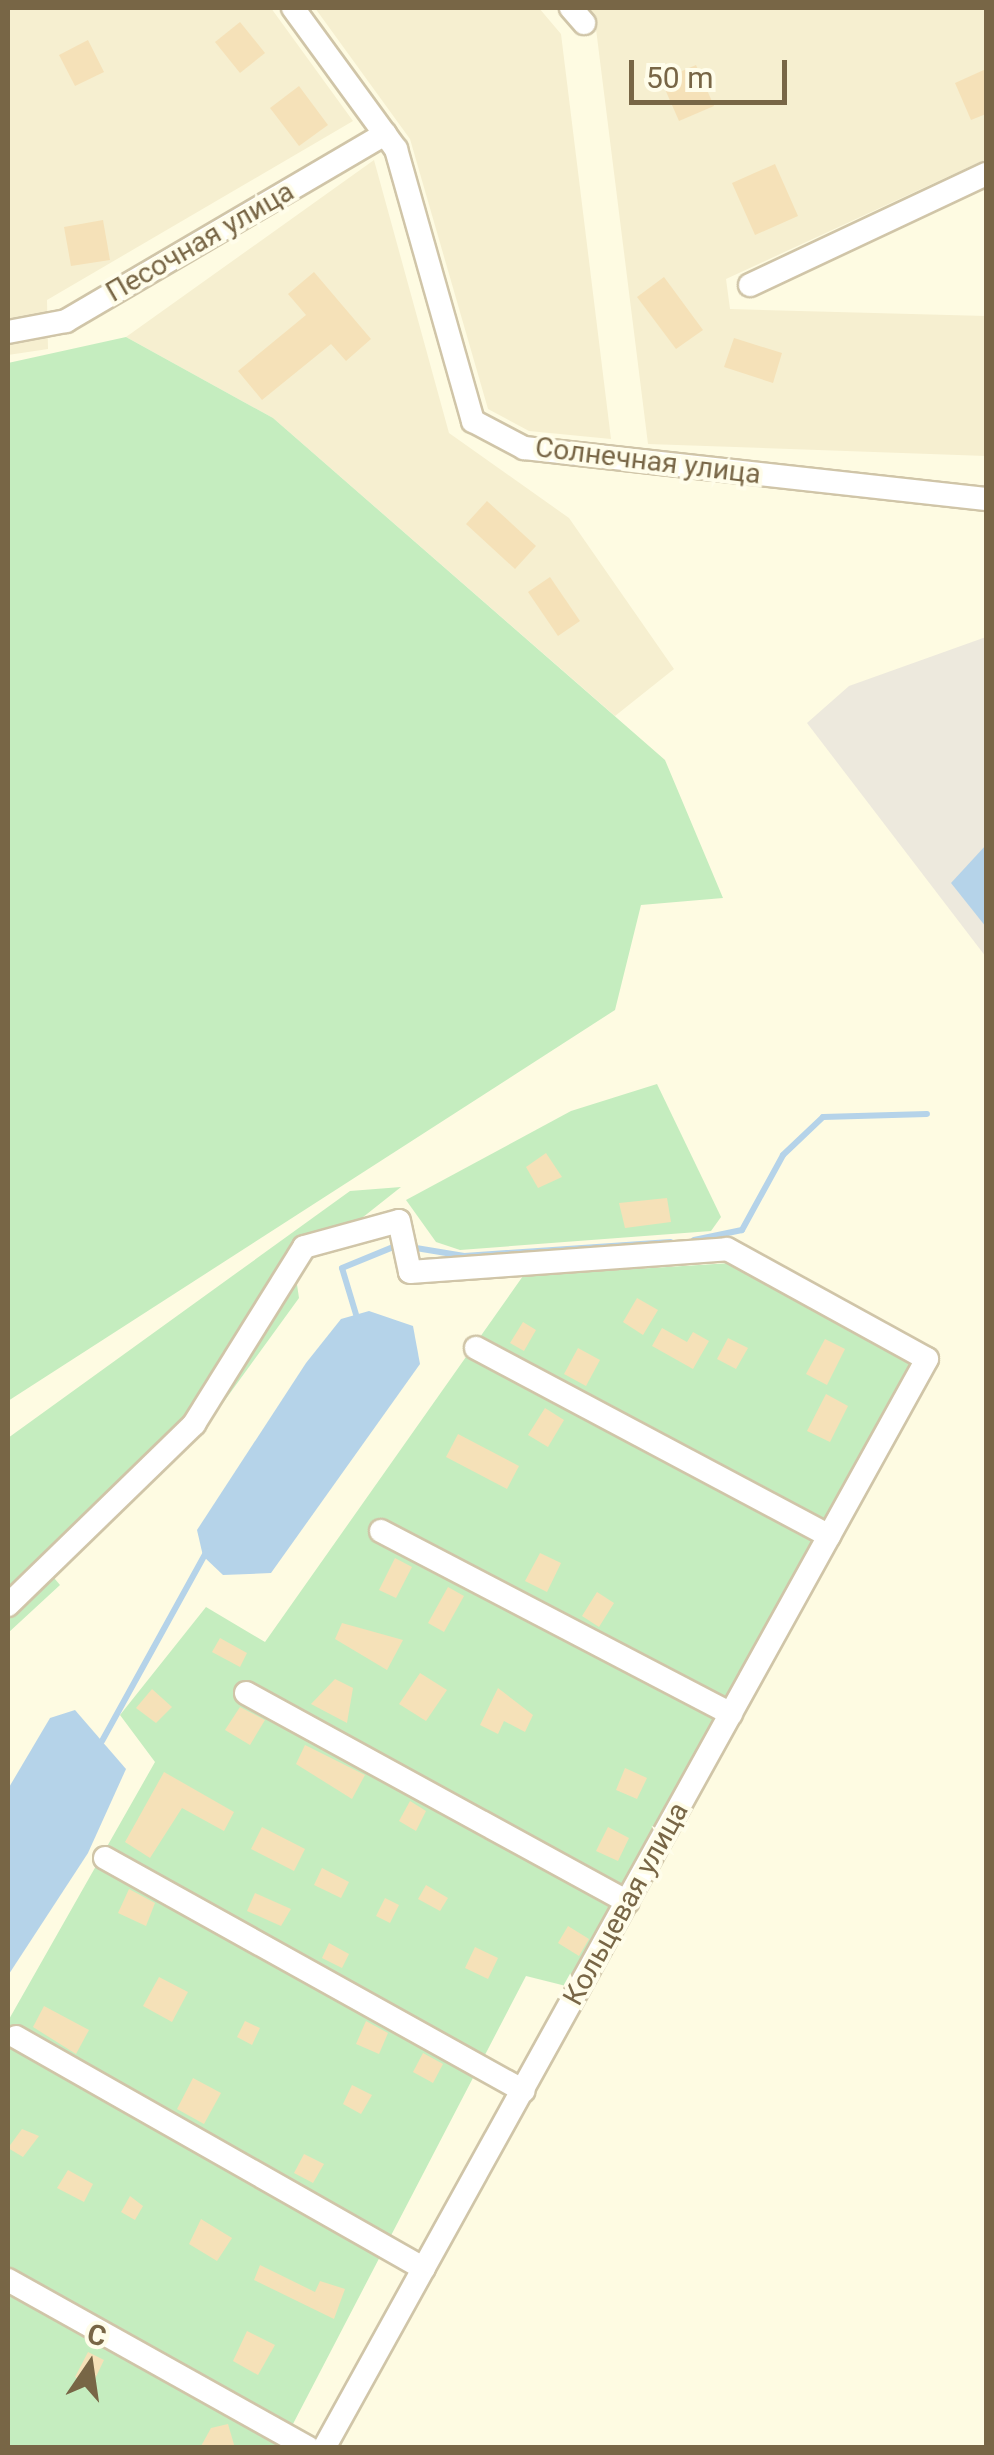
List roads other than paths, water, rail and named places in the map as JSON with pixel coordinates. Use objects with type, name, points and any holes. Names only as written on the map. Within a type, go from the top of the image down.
[{"type":"street","name":"Солнечная улица","points":[[293,8],[384,134],[473,421],[524,448],[986,499]]},
{"type":"street","name":"Песочная улица","points":[[8,332],[66,321],[384,134]]},
{"type":"street","points":[[750,284],[986,174]]},
{"type":"street","name":"Кольцевая улица","points":[[8,1605],[194,1424],[304,1246],[400,1221],[410,1272],[727,1249],[926,1359],[324,2448]]},
{"type":"street","points":[[476,1348],[829,1536]]},
{"type":"street","points":[[381,1531],[731,1714]]},
{"type":"street","points":[[246,1693],[628,1902]]},
{"type":"street","points":[[105,1858],[523,2092]]},
{"type":"street","points":[[16,2037],[424,2269]]},
{"type":"street","points":[[8,2280],[308,2448]]},
{"type":"water","points":[[986,845],[986,927],[951,883]]},
{"type":"water","points":[[369,1311],[413,1326],[420,1364],[271,1573],[223,1575],[203,1556],[197,1530],[306,1363],[341,1319]]},
{"type":"water","points":[[75,1710],[126,1769],[88,1853],[9,1974],[8,1789],[50,1718]]},
{"type":"waterway","points":[[694,1240],[742,1230],[783,1155],[823,1117],[927,1114]]},
{"type":"waterway","points":[[410,1247],[464,1256],[671,1242]]},
{"type":"waterway","points":[[358,1321],[342,1268],[398,1245]]},
{"type":"waterway","points":[[102,1741],[207,1551]]}]
